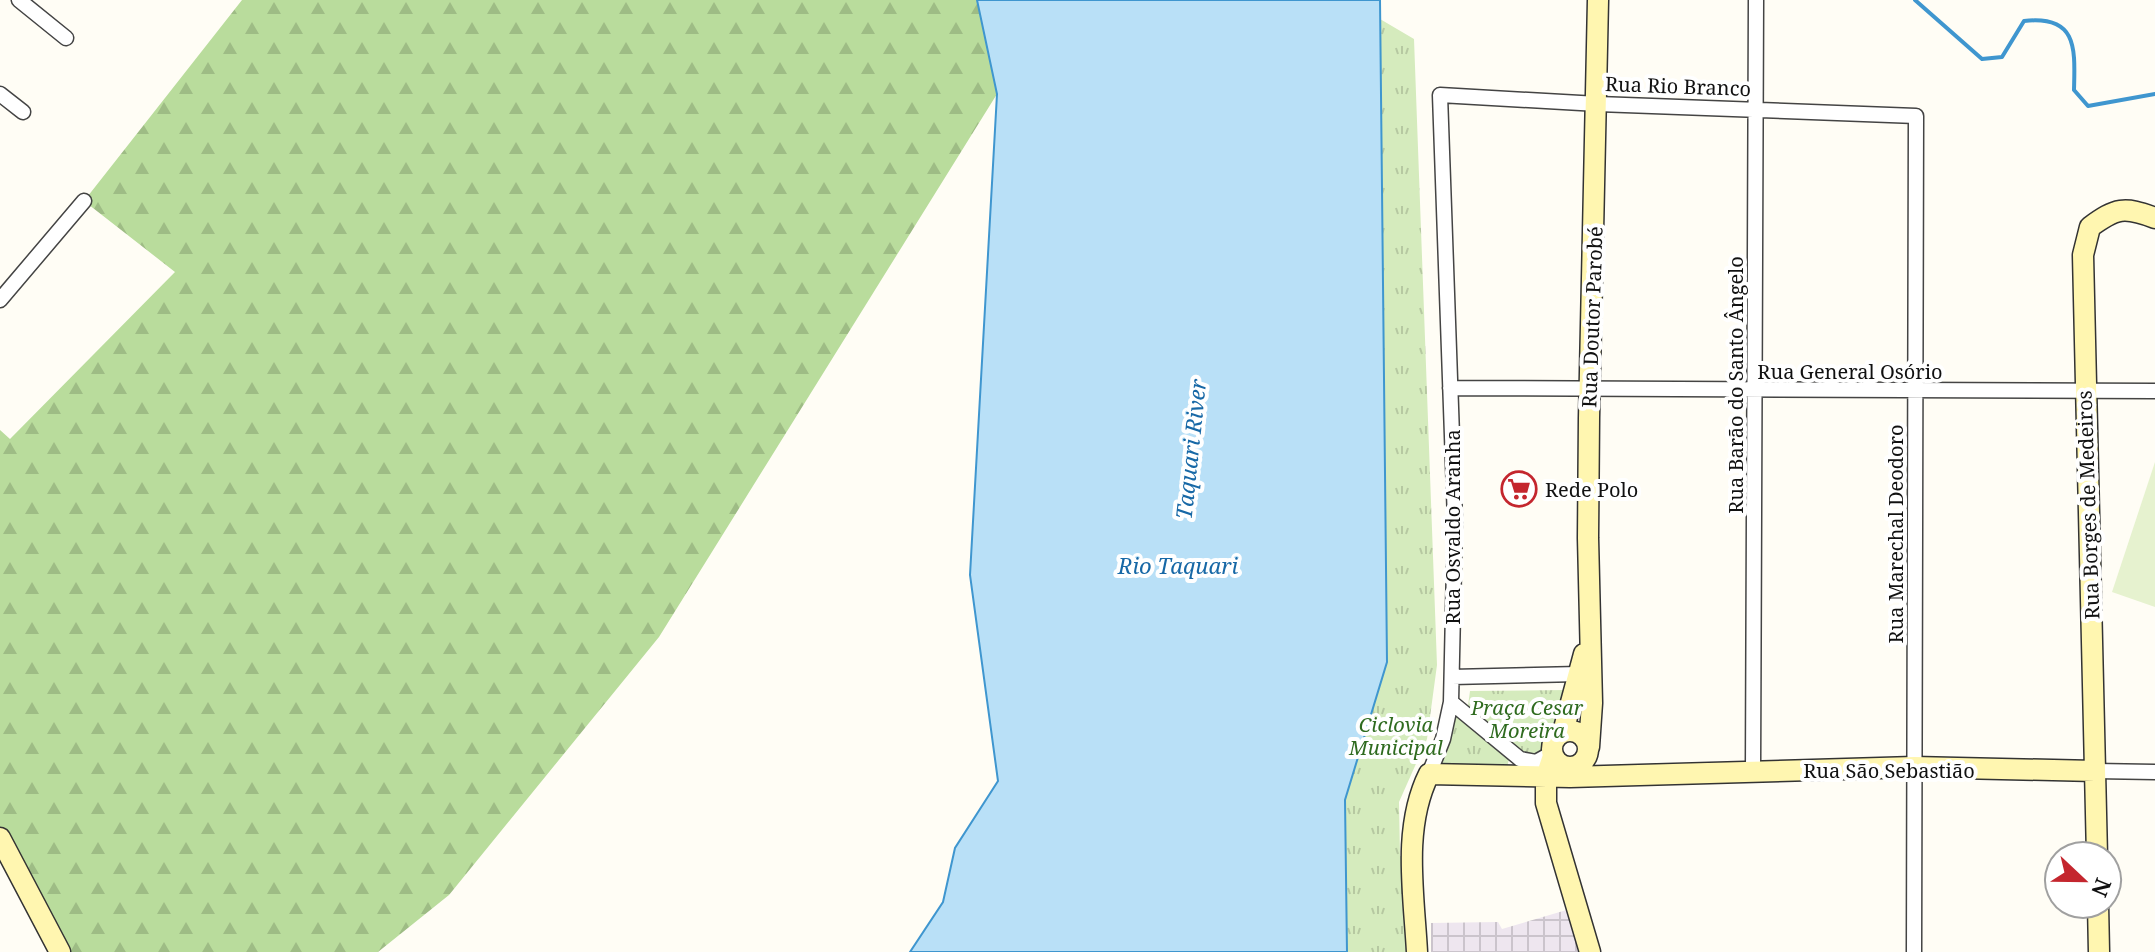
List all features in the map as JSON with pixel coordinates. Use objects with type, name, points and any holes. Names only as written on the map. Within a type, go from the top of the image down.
[{"type":"main road","name":"Rua Doutor Parobé","points":[[1589,750],[1592,703],[1590,390],[1598,0]]},
{"type":"main road","name":"Rua Borges de Medeiros","points":[[2097,840],[2083,255],[2090,227],[2113,210],[2135,210],[2155,218]]},
{"type":"main road","name":"Rua Doutor Parobé","points":[[1563,732],[1590,635]]},
{"type":"main road","points":[[1590,952],[1546,803],[1546,777],[1554,741],[1563,732],[1579,733],[1589,750],[1622,774]]},
{"type":"main road","points":[[1553,821],[1572,773],[1583,763],[1589,750]]},
{"type":"main road","points":[[1552,754],[1572,773]]},
{"type":"main road","name":"Rua São Sebastião","points":[[1429,774],[1546,777],[1572,773],[1914,767],[2095,771]]},
{"type":"main road","name":"Rua Osvaldo Aranha","points":[[1417,952],[1412,835],[1415,808],[1429,774]]},
{"type":"main road","points":[[0,838],[60,952]]},
{"type":"main road","points":[[2098,920],[2099,952]]},
{"type":"street","points":[[19,0],[66,38]]},
{"type":"street","name":"Rua Barão do Santo Ângelo","points":[[1753,771],[1756,0]]},
{"type":"street","points":[[0,94],[23,112]]},
{"type":"street","name":"Rua Rio Branco","points":[[1440,95],[1916,116]]},
{"type":"street","name":"Rua Osvaldo Aranha","points":[[1429,774],[1443,739],[1451,702],[1455,521],[1440,95]]},
{"type":"street","name":"Rua Marechal Deodoro","points":[[1914,952],[1916,116]]},
{"type":"street","points":[[0,300],[84,201]]},
{"type":"street","name":"Rua General Osório","points":[[1450,388],[2155,391]]},
{"type":"street","points":[[1452,677],[1579,674]]},
{"type":"street","points":[[1451,702],[1520,759],[1536,762],[1552,754]]},
{"type":"street","name":"Rua São Sebastião","points":[[2095,771],[2155,772]]},
{"type":"shaded area","points":[[1570,909],[1582,952],[1431,952],[1431,923],[1498,922],[1502,929]]},
{"type":"green space","points":[[242,0],[977,0],[997,94],[659,637],[449,895],[378,952],[60,952],[0,838],[0,430],[10,439],[175,272],[84,201]]},
{"type":"green space","name":"Ciclovia Municipal","points":[[1380,19],[1414,39],[1437,665],[1427,739],[1399,802],[1400,856],[1407,856],[1406,952],[1347,952],[1345,800],[1387,662]]},
{"type":"green space","points":[[2155,462],[2155,607],[2112,592]]},
{"type":"green space","name":"Praça Cesar Moreira","points":[[1568,690],[1543,758],[1528,758],[1468,706],[1470,691]]},
{"type":"green space","points":[[1454,714],[1509,759],[1507,768],[1436,770]]},
{"type":"water","name":"Rio Taquari","points":[[977,0],[1380,0],[1387,662],[1345,800],[1347,952],[910,952],[943,902],[955,848],[998,781],[970,575],[997,94]]},
{"type":"waterway","points":[[1915,0],[1982,59],[2002,57],[2024,21],[2055,23],[2070,38],[2074,90],[2088,106],[2155,94]]},
{"type":"place","name":"Rede Polo","points":[[1519,489]]},
{"type":"water label","name":"Taquari River","points":[[1190,449]]}]
